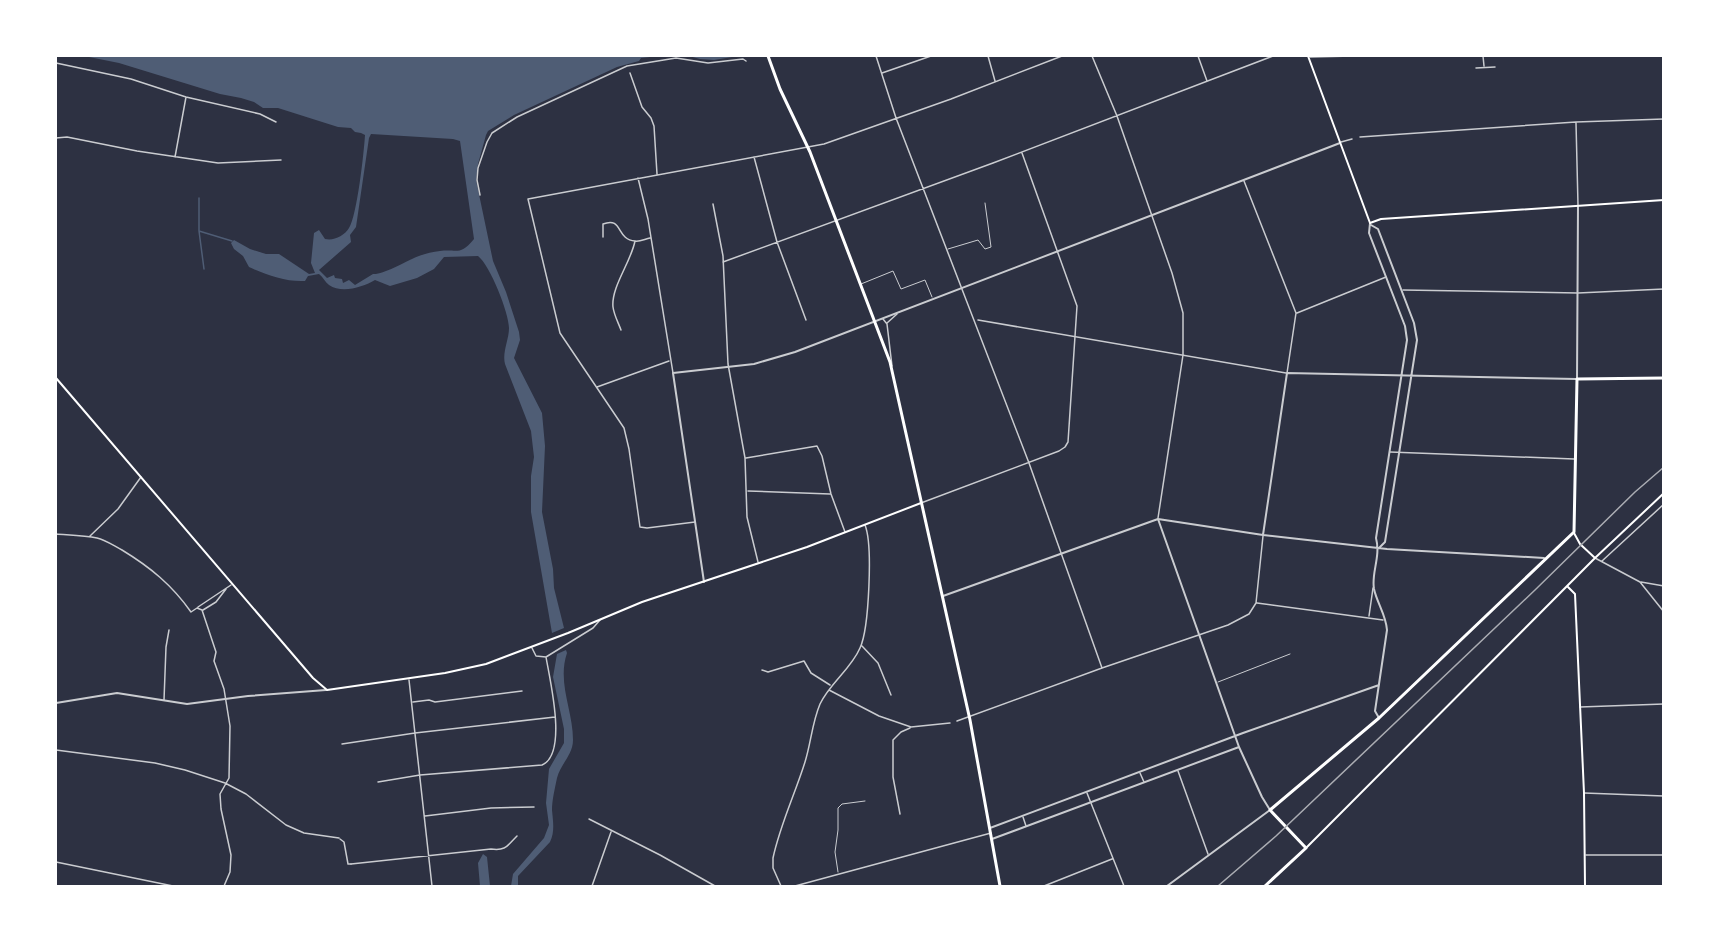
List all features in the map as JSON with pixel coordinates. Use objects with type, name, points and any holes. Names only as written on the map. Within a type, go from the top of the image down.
[{"type":"main road","points":[[768,56],[780,89],[808,147],[893,371],[901,417],[969,717],[1000,886]]},
{"type":"main road","points":[[1309,56],[1371,224],[1381,219],[1664,200]]},
{"type":"main road","points":[[56,378],[313,678],[327,690],[466,669],[548,641],[642,602],[759,564],[921,503]]},
{"type":"main road","points":[[1595,558],[1580,544],[1574,532],[1577,379],[1664,378]]},
{"type":"main road","points":[[1265,886],[1306,849],[1595,558],[1664,493]]},
{"type":"main road","points":[[1306,849],[1270,810],[1379,718],[1544,558],[1574,532]]},
{"type":"main road","points":[[1567,586],[1575,594],[1584,793],[1585,886]]},
{"type":"street","points":[[876,56],[896,118],[1029,463],[1102,668]]},
{"type":"street","points":[[881,74],[932,56]]},
{"type":"street","points":[[988,56],[996,82]]},
{"type":"street","points":[[695,522],[640,527],[624,428],[560,333],[528,199],[824,144],[1062,56]]},
{"type":"street","points":[[1092,56],[1117,116],[1172,273],[1183,313],[1183,355],[1158,519],[1239,747],[1270,810],[1167,886]]},
{"type":"street","points":[[1198,56],[1207,82]]},
{"type":"street","points":[[723,262],[1273,56]]},
{"type":"street","points":[[1309,56],[1354,56]]},
{"type":"street","points":[[1483,56],[1484,67]]},
{"type":"street","points":[[480,195],[477,173],[487,142],[492,133],[517,117],[627,66],[683,58],[708,63],[743,59],[746,61]]},
{"type":"street","points":[[56,63],[131,79],[186,97],[260,114],[276,122]]},
{"type":"street","points":[[1476,68],[1494,67]]},
{"type":"street","points":[[630,73],[642,107],[654,126],[657,174]]},
{"type":"street","points":[[175,157],[186,97]]},
{"type":"street","points":[[1360,137],[1576,122],[1664,119]]},
{"type":"street","points":[[978,320],[1287,373],[1577,379],[1576,122]]},
{"type":"street","points":[[56,138],[67,137],[218,163],[280,160]]},
{"type":"street","points":[[673,373],[754,364],[795,352],[1352,139]]},
{"type":"street","points":[[921,503],[1062,450],[1069,437],[1077,322],[1076,300],[1021,152]]},
{"type":"street","points":[[754,156],[777,242],[806,320]]},
{"type":"street","points":[[638,177],[673,373],[704,582]]},
{"type":"street","points":[[957,721],[1244,618],[1256,603],[1263,535],[1296,313],[1244,180]]},
{"type":"street","points":[[713,204],[723,262],[724,326],[729,367],[745,458],[747,517],[759,564]]},
{"type":"street","points":[[603,237],[602,227],[605,223],[616,223],[623,236],[635,242],[650,238]]},
{"type":"street","points":[[1369,618],[1379,548],[1376,538],[1407,333],[1369,233],[1371,224],[1378,229],[1402,290],[1416,331],[1417,344],[1385,542],[1379,548]]},
{"type":"street","points":[[621,330],[613,303],[635,242]]},
{"type":"street","points":[[1296,313],[1386,277]]},
{"type":"street","points":[[1402,290],[1578,293],[1664,289]]},
{"type":"street","points":[[870,312],[875,318],[887,324],[893,371]]},
{"type":"street","points":[[887,324],[901,312]]},
{"type":"street","points":[[596,387],[670,360]]},
{"type":"street","points":[[745,458],[816,446],[822,456],[831,494],[845,533]]},
{"type":"street","points":[[1390,452],[1575,459]]},
{"type":"street","points":[[89,537],[118,509],[141,477]]},
{"type":"street","points":[[747,491],[831,494]]},
{"type":"street","points":[[1602,562],[1664,504]]},
{"type":"street","points":[[943,596],[1158,519],[1263,535],[1379,548],[1544,558]]},
{"type":"street","points":[[781,886],[773,868],[774,852],[806,760],[816,717],[831,685],[853,660],[861,645],[868,595],[868,541],[865,525]]},
{"type":"street","points":[[56,534],[89,537],[108,542],[148,566],[177,593],[191,612],[233,584]]},
{"type":"street","points":[[1595,558],[1640,582],[1664,586]]},
{"type":"street","points":[[1640,582],[1664,612]]},
{"type":"street","points":[[1373,588],[1386,620],[1387,633],[1375,711],[1379,718]]},
{"type":"street","points":[[202,610],[216,602],[226,589]]},
{"type":"street","points":[[1256,603],[1386,620]]},
{"type":"street","points":[[197,608],[202,610]]},
{"type":"street","points":[[202,610],[214,641],[216,652],[214,661],[226,699],[230,745],[229,778],[220,794],[231,863],[224,886]]},
{"type":"street","points":[[531,647],[536,656],[546,657],[593,628],[600,620]]},
{"type":"street","points":[[164,700],[169,630]]},
{"type":"street","points":[[861,645],[878,663],[891,695]]},
{"type":"street","points":[[378,782],[420,775],[542,765],[548,762],[554,751],[555,717],[546,657]]},
{"type":"street","points":[[762,670],[768,672],[804,661],[811,673],[831,685]]},
{"type":"street","points":[[409,679],[432,886]]},
{"type":"street","points":[[990,828],[1380,685]]},
{"type":"street","points":[[56,703],[117,693],[187,704],[327,690]]},
{"type":"street","points":[[828,690],[879,716],[911,727]]},
{"type":"street","points":[[411,702],[429,700],[435,702],[522,691]]},
{"type":"street","points":[[1580,707],[1664,704]]},
{"type":"street","points":[[342,744],[555,717]]},
{"type":"street","points":[[900,814],[893,777],[893,740],[901,732],[911,727],[950,723]]},
{"type":"street","points":[[992,839],[1239,747]]},
{"type":"street","points":[[56,750],[155,763],[225,783],[260,803],[286,825],[304,833],[339,838],[344,842],[348,864],[491,849],[498,851],[504,849],[517,836]]},
{"type":"street","points":[[1177,770],[1208,856]]},
{"type":"street","points":[[1140,772],[1144,782]]},
{"type":"street","points":[[1086,792],[1124,886]]},
{"type":"street","points":[[1584,793],[1664,796]]},
{"type":"street","points":[[424,816],[491,808],[534,807]]},
{"type":"street","points":[[1023,816],[1026,826]]},
{"type":"street","points":[[589,819],[660,855],[710,885],[716,886]]},
{"type":"street","points":[[592,886],[611,831]]},
{"type":"street","points":[[795,886],[991,833]]},
{"type":"street","points":[[1584,855],[1664,855]]},
{"type":"street","points":[[1044,886],[1113,859]]},
{"type":"street","points":[[56,862],[173,886]]},
{"type":"lane","points":[[946,249],[978,240],[986,249],[991,247],[985,203]]},
{"type":"lane","points":[[859,285],[893,271],[901,289],[925,280],[933,299]]},
{"type":"lane","points":[[1216,682],[1290,654]]},
{"type":"lane","points":[[839,874],[835,852],[838,807],[842,804],[865,801]]},
{"type":"water","points":[[84,56],[659,56],[641,58],[639,61],[617,67],[514,115],[488,131],[478,164],[476,180],[493,261],[519,332],[520,340],[514,358],[542,413],[545,446],[542,512],[553,569],[554,588],[564,628],[552,633],[531,512],[531,476],[534,457],[531,431],[505,364],[504,355],[509,328],[506,312],[483,261],[478,256],[444,257],[434,269],[417,278],[390,286],[375,280],[359,287],[346,289],[334,288],[319,274],[308,276],[305,281],[291,280],[249,267],[243,256],[234,249],[231,243],[234,240],[250,249],[266,254],[279,254],[309,274],[315,273],[311,263],[314,233],[319,230],[325,239],[335,239],[347,231],[352,221],[360,183],[365,135],[351,128],[338,127],[278,108],[263,108],[254,102],[119,63]],"holes":[[[371,134],[460,141],[474,239],[462,250],[437,251],[418,256],[387,271],[373,274],[355,285],[349,280],[343,283],[342,279],[335,278],[334,275],[327,278],[319,270],[351,242],[350,235],[356,227]]]},
{"type":"water","points":[[689,56],[738,56],[714,60]]},
{"type":"water","points":[[566,650],[564,675],[573,740],[571,750],[557,778],[552,806],[553,834],[550,842],[518,876],[518,886],[511,886],[513,874],[544,838],[549,825],[546,803],[549,769],[564,743],[564,729],[553,677],[557,654]]},
{"type":"water","points":[[483,854],[487,857],[490,886],[480,886],[478,863]]},
{"type":"waterway","points":[[199,198],[199,231],[232,241]]},
{"type":"waterway","points":[[199,231],[204,269]]},
{"type":"railway","points":[[1218,886],[1276,836],[1635,492],[1664,467]]}]
